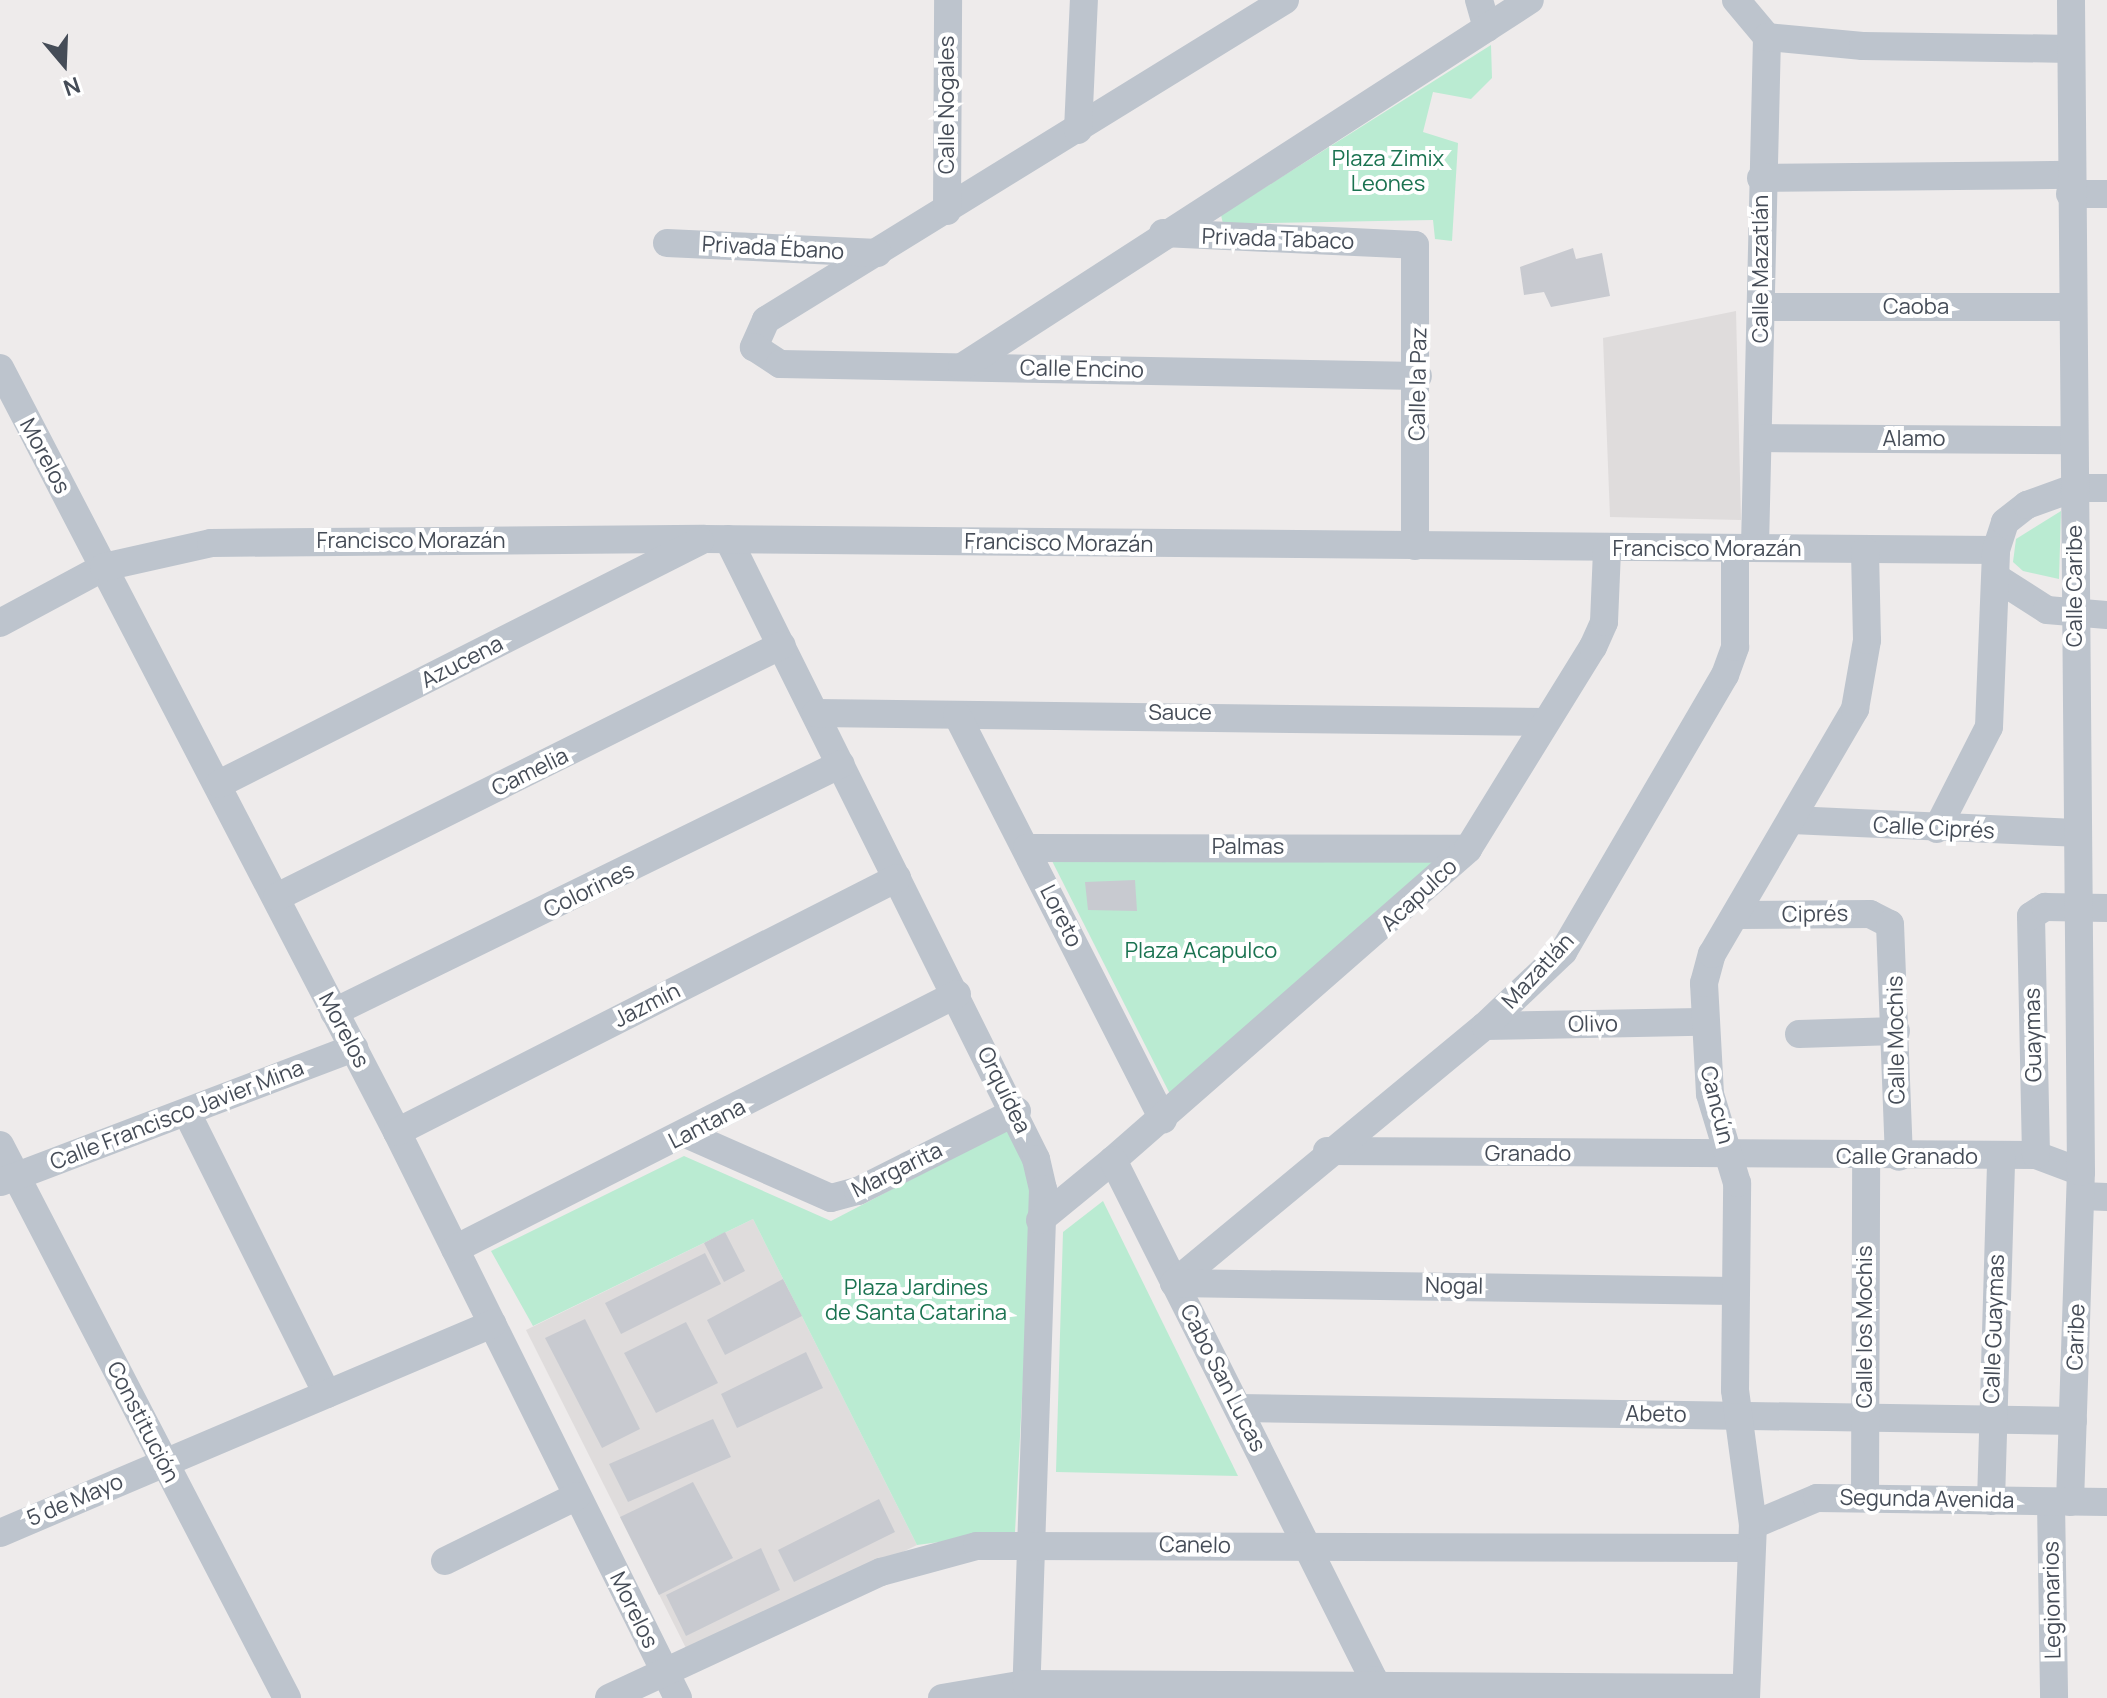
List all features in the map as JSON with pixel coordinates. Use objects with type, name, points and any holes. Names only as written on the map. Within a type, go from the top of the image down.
[{"type":"street","name":"Calle Nogales","points":[[947,211],[948,0]]},
{"type":"street","points":[[1078,130],[1084,0]]},
{"type":"street","points":[[878,253],[1285,0]]},
{"type":"street","points":[[1479,0],[1487,28]]},
{"type":"street","points":[[962,367],[1163,233],[1530,0]]},
{"type":"street","points":[[1736,0],[1767,37],[1863,46],[2071,49]]},
{"type":"street","name":"Calle Caribe","points":[[2071,0],[2070,440],[2074,488],[2077,907],[2090,1189]]},
{"type":"street","name":"Calle Mazatlán","points":[[1745,548],[1758,438],[1761,178],[1767,37]]},
{"type":"street","points":[[1761,178],[2070,184],[2107,194]]},
{"type":"street","name":"Privada Tabaco","points":[[1163,233],[1392,243]]},
{"type":"street","name":"Privada Ébano","points":[[667,243],[878,253]]},
{"type":"street","name":"Calle la Paz","points":[[1392,243],[1419,252],[1415,546]]},
{"type":"street","name":"Calle Encino","points":[[878,253],[766,320],[754,347],[762,359],[780,364],[1418,376]]},
{"type":"street","name":"Caoba","points":[[1761,307],[2070,307]]},
{"type":"street","name":"Morelos","points":[[0,368],[10,413],[104,567],[219,784],[397,1132],[672,1687]]},
{"type":"street","name":"Alamo","points":[[1758,438],[2070,440]]},
{"type":"street","points":[[1937,829],[1989,727],[1996,550],[2005,522],[2074,488],[2107,488]]},
{"type":"street","name":"Francisco Morazán","points":[[0,623],[104,567],[251,540],[716,539],[1996,550]]},
{"type":"street","name":"Orquídea","points":[[716,539],[782,645],[1017,1111],[1043,1189],[1026,1691]]},
{"type":"street","name":"Azucena","points":[[219,784],[716,539]]},
{"type":"street","name":"Mazatlán","points":[[1174,1283],[1327,1151],[1485,1026],[1570,941],[1725,675],[1735,647],[1745,548]]},
{"type":"street","name":"Acapulco","points":[[1113,1160],[1163,1120],[1468,849],[1604,622],[1607,549]]},
{"type":"street","name":"Cancún","points":[[1746,1693],[1752,1537],[1734,1291],[1737,1183],[1710,1094],[1700,1022],[1712,954],[1855,709],[1867,640],[1865,551]]},
{"type":"street","points":[[1997,578],[2047,610],[2075,615],[2107,615]]},
{"type":"street","name":"Camelia","points":[[277,897],[782,645]]},
{"type":"street","name":"Sauce","points":[[816,713],[1545,722]]},
{"type":"street","name":"Loreto","points":[[957,715],[1163,1120]]},
{"type":"street","name":"Colorines","points":[[334,1012],[841,764]]},
{"type":"street","name":"Calle Ciprés","points":[[1792,820],[2076,833]]},
{"type":"street","name":"Palmas","points":[[1027,848],[1468,849]]},
{"type":"street","name":"Jazmín","points":[[397,1132],[897,878]]},
{"type":"street","name":"Guaymas","points":[[2036,1155],[2031,916],[2045,907],[2077,907]]},
{"type":"street","points":[[2077,907],[2107,908]]},
{"type":"street","name":"Ciprés","points":[[1736,915],[1870,914],[1890,924]]},
{"type":"street","name":"Calle Mochis","points":[[1890,924],[1899,1157]]},
{"type":"street","name":"Lantana","points":[[455,1249],[688,1135],[957,994]]},
{"type":"street","name":"Olivo","points":[[1485,1026],[1700,1022]]},
{"type":"street","points":[[1799,1034],[1896,1031]]},
{"type":"street","name":"Calle Francisco Javier Mina","points":[[8,1179],[354,1048]]},
{"type":"street","name":"Margarita","points":[[688,1135],[831,1198],[1017,1111]]},
{"type":"street","points":[[187,1113],[327,1394]]},
{"type":"street","name":"Constitución","points":[[0,1145],[8,1179],[163,1462],[287,1698]]},
{"type":"street","name":"Granado","points":[[1327,1151],[1730,1155]]},
{"type":"street","name":"Calle Granado","points":[[1730,1155],[2036,1155],[2090,1189]]},
{"type":"street","name":"Calle los Mochis","points":[[1865,1496],[1866,1157]]},
{"type":"street","name":"Calle Guaymas","points":[[1991,1501],[1990,1422],[2001,1157]]},
{"type":"street","points":[[1040,1220],[1113,1160]]},
{"type":"street","name":"Cabo San Lucas","points":[[1113,1160],[1239,1408],[1374,1689]]},
{"type":"street","name":"Caribe","points":[[2061,1502],[2073,1421],[2090,1189]]},
{"type":"street","name":"Nogal","points":[[1174,1283],[1734,1291]]},
{"type":"street","name":"5 de Mayo","points":[[0,1533],[492,1324]]},
{"type":"street","name":"Abeto","points":[[1239,1408],[2073,1421]]},
{"type":"street","points":[[445,1561],[577,1496]]},
{"type":"street","name":"Segunda Avenida","points":[[1752,1537],[1817,1498],[1865,1496],[2107,1502]]},
{"type":"street","name":"Legionarios","points":[[2054,1698],[2061,1502]]},
{"type":"street","name":"Canelo","points":[[609,1698],[672,1687],[912,1560],[1029,1543],[1307,1546],[1752,1537]]},
{"type":"street","points":[[942,1698],[1026,1691],[1374,1689],[1746,1693]]},
{"type":"shaded area","points":[[1736,311],[1741,520],[1610,517],[1603,338]]},
{"type":"shaded area","points":[[753,1219],[917,1545],[690,1656],[526,1330]]},
{"type":"green space","name":"Plaza Zimix Leones","points":[[1491,45],[1492,78],[1471,99],[1433,92],[1423,132],[1458,143],[1452,241],[1435,239],[1433,220],[1223,224],[1221,215]]},
{"type":"green space","points":[[2061,511],[2059,579],[2023,571],[2013,562],[2016,539]]},
{"type":"green space","name":"Plaza Acapulco","points":[[1049,855],[1440,862],[1173,1100]]},
{"type":"green space","name":"Plaza Jardines de Santa Catarina","points":[[1014,1126],[1033,1188],[1015,1532],[917,1545],[753,1219],[533,1326],[491,1251],[684,1156],[831,1221]]},
{"type":"green space","points":[[1103,1201],[1238,1476],[1056,1472],[1063,1232]]},
{"type":"building","points":[[1573,248],[1576,259],[1602,253],[1610,296],[1551,307],[1544,292],[1524,295],[1520,267]]},
{"type":"building","points":[[1135,880],[1137,911],[1088,910],[1085,882]]},
{"type":"building","points":[[725,1232],[745,1271],[724,1282],[704,1243]]},
{"type":"building","points":[[705,1253],[721,1284],[621,1334],[605,1303]]},
{"type":"building","points":[[783,1279],[802,1316],[725,1355],[707,1320]]},
{"type":"building","points":[[585,1319],[640,1429],[602,1448],[545,1338]]},
{"type":"building","points":[[686,1322],[718,1383],[656,1413],[624,1353]]},
{"type":"building","points":[[806,1352],[823,1388],[737,1428],[721,1394]]},
{"type":"building","points":[[713,1419],[731,1457],[628,1502],[609,1464]]},
{"type":"building","points":[[693,1482],[733,1558],[659,1595],[620,1517]]},
{"type":"building","points":[[879,1499],[895,1532],[794,1582],[778,1550]]},
{"type":"building","points":[[761,1548],[780,1590],[686,1636],[666,1595]]}]
